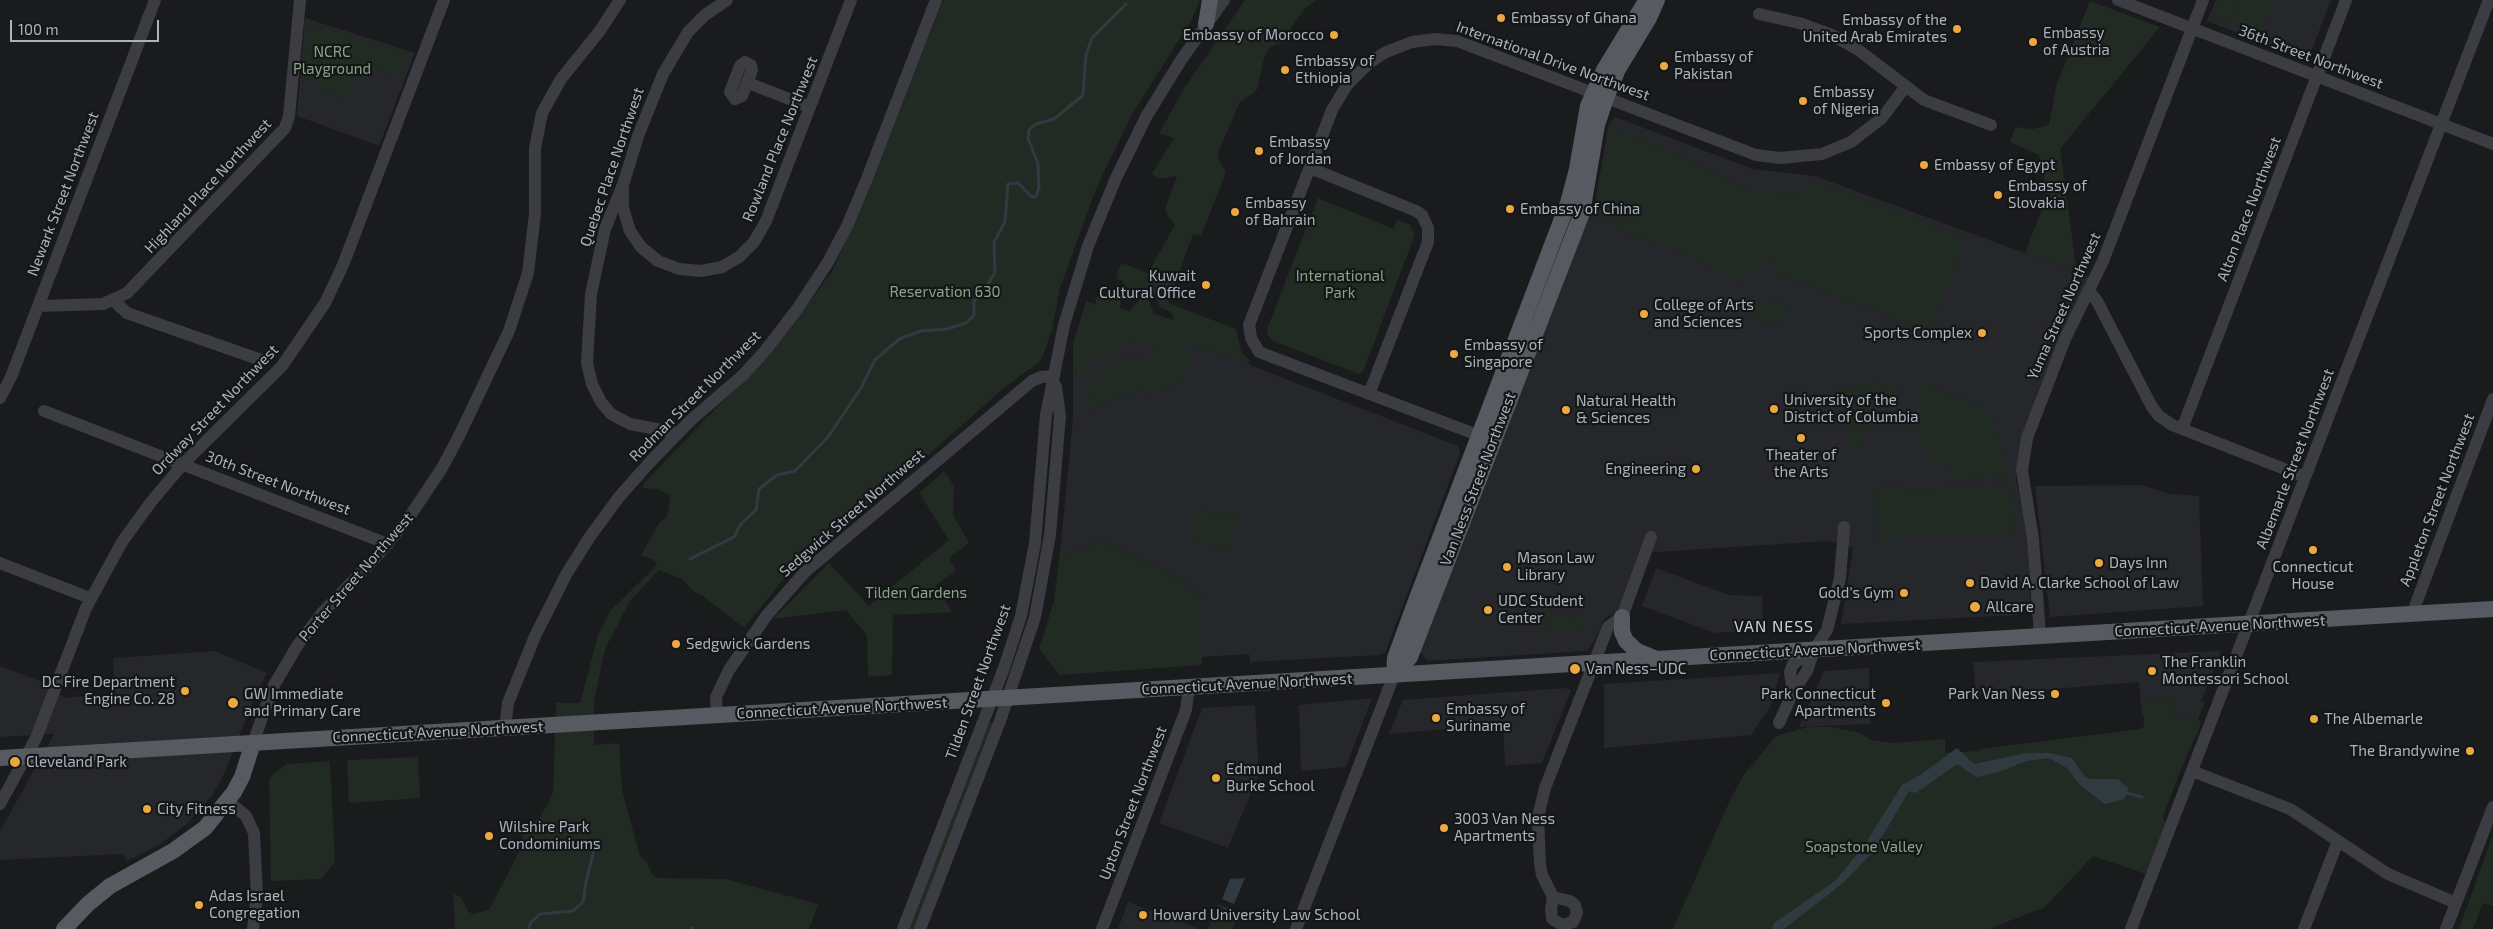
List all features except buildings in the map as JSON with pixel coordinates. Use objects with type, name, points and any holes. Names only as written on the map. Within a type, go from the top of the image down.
[{"type":"main road","points":[[1206,24],[1210,0]]},
{"type":"main road","name":"Van Ness Street Northwest","points":[[1600,95],[1614,52],[1647,0]]},
{"type":"main road","name":"Van Ness Street Northwest","points":[[1394,675],[1410,657],[1571,194],[1584,124],[1600,95],[1650,18],[1657,0]]},
{"type":"main road","name":"Connecticut Avenue Northwest","points":[[0,758],[2493,609]]},
{"type":"main road","points":[[1622,617],[1622,632],[1629,644],[1637,651],[1659,659]]},
{"type":"main road","name":"Porter Street Northwest","points":[[64,929],[88,904],[110,886],[164,857],[205,828],[229,802],[242,777],[253,743]]},
{"type":"street","name":"Newark Street Northwest","points":[[0,398],[11,377],[155,0]]},
{"type":"street","name":"Highland Place Northwest","points":[[38,306],[103,304],[132,290],[287,124],[300,0]]},
{"type":"street","name":"Ordway Street Northwest","points":[[0,804],[27,756],[90,598],[129,532],[183,464],[276,373],[300,343],[325,303],[343,265],[444,0]]},
{"type":"street","name":"Porter Street Northwest","points":[[253,743],[273,687],[297,646],[328,606],[388,544],[420,503],[442,468],[509,331],[523,291],[532,251],[535,214],[534,148],[542,113],[557,84],[599,32],[620,0]]},
{"type":"street","name":"Quebec Place Northwest","points":[[678,433],[640,428],[616,417],[601,402],[589,374],[588,326],[596,264],[610,214],[624,182],[641,127],[676,50],[694,25],[727,0]]},
{"type":"street","name":"Rowland Place Northwest","points":[[624,182],[622,200],[625,218],[634,238],[644,250],[662,263],[684,270],[701,271],[722,266],[739,257],[750,247],[764,226],[851,0]]},
{"type":"street","name":"Rodman Street Northwest","points":[[505,728],[508,703],[524,659],[567,573],[613,505],[678,433],[731,386],[765,351],[798,308],[828,262],[847,226],[866,182],[936,0]]},
{"type":"street","name":"Tilden Street Northwest","points":[[902,929],[1017,628],[1033,555],[1043,439],[1054,376],[1073,294],[1088,246],[1110,191],[1151,110],[1206,24],[1224,0]]},
{"type":"street","name":"36th Street Northwest","points":[[2118,0],[2493,144]]},
{"type":"street","name":"Yuma Street Northwest","points":[[2040,636],[2033,539],[2022,462],[2027,438],[2058,358],[2103,260],[2203,0]]},
{"type":"street","name":"Alton Place Northwest","points":[[2182,429],[2346,0]]},
{"type":"street","name":"Albemarle Street Northwest","points":[[2131,929],[2489,0]]},
{"type":"street","points":[[1759,14],[1806,25],[1832,35],[1857,49],[1924,100],[1991,125]]},
{"type":"street","name":"International Drive Northwest","points":[[1486,438],[1259,352],[1250,334],[1249,325],[1332,110],[1347,85],[1375,59],[1412,42],[1435,39],[1457,40],[1756,154],[1780,158],[1801,158],[1837,149],[1864,134],[1882,118],[1906,86]]},
{"type":"street","points":[[748,83],[810,107]]},
{"type":"street","points":[[1310,168],[1416,211],[1422,215],[1428,228],[1428,242],[1369,394]]},
{"type":"street","points":[[2089,291],[2107,319],[2152,407],[2165,421],[2305,477]]},
{"type":"street","points":[[114,300],[127,313],[261,360]]},
{"type":"street","name":"Tilden Street Northwest","points":[[920,929],[1008,699],[1031,630],[1047,556],[1060,416],[1054,376]]},
{"type":"street","name":"Sedgwick Street Northwest","points":[[716,715],[716,697],[726,675],[758,626],[789,589],[840,541],[1032,382],[1041,377],[1054,376]]},
{"type":"street","name":"Appleton Street Northwest","points":[[2412,614],[2493,398]]},
{"type":"street","name":"30th Street Northwest","points":[[44,411],[388,544]]},
{"type":"street","points":[[1780,723],[1793,692],[1804,678],[1814,650],[1827,630],[1840,578],[1844,527]]},
{"type":"street","points":[[1553,897],[1542,875],[1540,864],[1538,817],[1545,788],[1608,627],[1622,617],[1652,537]]},
{"type":"street","points":[[1033,555],[1047,556]]},
{"type":"street","points":[[0,563],[90,598]]},
{"type":"street","name":"Van Ness Street Northwest","points":[[1296,929],[1394,675]]},
{"type":"street","name":"Upton Street Northwest","points":[[1102,929],[1186,710],[1189,687]]},
{"type":"street","points":[[2192,771],[2290,809],[2398,879],[2456,903]]},
{"type":"street","points":[[229,802],[246,816],[254,833],[257,896],[252,929]]},
{"type":"street","points":[[2446,929],[2493,807]]},
{"type":"street","points":[[2304,929],[2338,841]]},
{"type":"shaded area","points":[[2216,0],[2331,0],[2308,60],[2207,21]]},
{"type":"shaded area","points":[[305,18],[415,53],[379,146],[297,116]]},
{"type":"shaded area","name":"University of the District of Columbia","points":[[1615,117],[1753,169],[1815,176],[2090,277],[2069,318],[2041,383],[2019,452],[2016,479],[2027,531],[2031,611],[2018,612],[2018,615],[1841,624],[1853,548],[1827,541],[1642,553],[1618,611],[1604,619],[1595,640],[1587,651],[1427,661],[1420,651],[1595,202],[1609,123]]},
{"type":"shaded area","points":[[1086,301],[1235,357],[1244,355],[1250,365],[1458,446],[1460,453],[1385,653],[1380,655],[1250,662],[1249,654],[1202,657],[1202,595],[1167,571],[1096,539],[1079,552],[1060,553],[1073,419],[1073,344]]},
{"type":"shaded area","points":[[2142,485],[2171,494],[2199,496],[2203,606],[2050,617],[2035,486]]},
{"type":"shaded area","points":[[1656,568],[1729,595],[1763,596],[1762,630],[1715,633],[1642,606]]},
{"type":"shaded area","points":[[215,651],[267,673],[255,697],[224,774],[212,796],[188,823],[159,845],[127,861],[123,854],[0,860],[0,831],[54,734],[0,737],[0,666],[48,684],[64,698],[115,693],[113,658]]},
{"type":"shaded area","points":[[2221,651],[2194,720],[2163,712],[2142,715],[2139,682],[1976,695],[1973,662]]},
{"type":"shaded area","points":[[1869,668],[1870,724],[1799,727],[1824,671]]},
{"type":"shaded area","points":[[1780,673],[1771,705],[1751,735],[1604,748],[1604,684]]},
{"type":"shaded area","points":[[1565,688],[1571,690],[1542,763],[1505,766],[1503,724],[1389,734],[1403,700]]},
{"type":"shaded area","points":[[1372,698],[1346,767],[1301,771],[1299,705]]},
{"type":"shaded area","name":"Edmund Burke School","points":[[1255,705],[1259,774],[1228,848],[1159,823],[1202,708]]},
{"type":"shaded area","points":[[1957,748],[1974,764],[2027,753],[2050,753],[2072,758],[2085,777],[2090,779],[2118,779],[2128,788],[2127,793],[2124,799],[2105,804],[2081,786],[2067,768],[2049,758],[2026,761],[1999,772],[1977,777],[1957,764],[1916,793],[1909,791],[1873,852],[1843,883],[1784,929],[1772,929],[1774,923],[1835,881],[1864,846],[1902,785],[1922,774]]},
{"type":"shaded area","points":[[1245,878],[1234,904],[1222,899],[1230,879]]},
{"type":"shaded area","name":"Howard University Law School","points":[[1128,902],[1197,928],[1197,929],[1118,929]]},
{"type":"green space","name":"Reservation 630","points":[[943,0],[1200,0],[1191,21],[1131,116],[1096,189],[1060,288],[1052,330],[1041,361],[1005,387],[909,472],[832,533],[786,576],[744,628],[702,595],[694,592],[682,579],[659,570],[630,601],[605,649],[594,702],[594,745],[619,743],[622,790],[640,856],[647,862],[652,875],[658,878],[725,879],[818,904],[809,929],[455,929],[453,894],[461,897],[468,911],[472,914],[489,910],[521,848],[522,823],[538,820],[553,793],[556,703],[580,703],[598,635],[611,610],[657,565],[654,560],[641,555],[659,523],[667,516],[670,502],[669,495],[658,489],[642,488],[645,482],[741,382],[769,356],[831,273],[869,190]]},
{"type":"green space","points":[[1245,0],[1316,0],[1304,10],[1290,29],[1300,37],[1270,47],[1264,58],[1257,90],[1240,102],[1218,153],[1219,161],[1226,172],[1201,236],[1193,234],[1168,303],[1236,329],[1241,351],[1250,361],[1244,363],[1190,343],[1187,352],[1191,358],[1184,381],[1150,394],[1141,390],[1087,411],[1090,388],[1113,360],[1146,358],[1157,346],[1134,343],[1126,338],[1097,360],[1083,377],[1077,377],[1073,350],[1083,311],[1090,311],[1095,307],[1096,298],[1117,291],[1121,299],[1120,308],[1129,311],[1142,297],[1149,300],[1154,314],[1174,320],[1171,312],[1160,307],[1152,292],[1143,288],[1128,295],[1123,281],[1116,279],[1121,263],[1148,273],[1175,225],[1165,209],[1177,176],[1159,179],[1152,174],[1174,138],[1159,133],[1185,87]]},
{"type":"green space","points":[[2219,0],[2237,0],[2228,24],[2212,18]]},
{"type":"green space","points":[[2239,0],[2273,0],[2259,36],[2230,25]]},
{"type":"green space","points":[[2090,1],[2160,27],[2060,149],[2077,273],[2025,253],[2048,194],[2039,155],[2010,142],[2015,127],[2033,129],[2049,125],[2057,83]]},
{"type":"green space","name":"NCRC Playground","points":[[309,23],[409,54],[400,77],[360,64],[347,100],[321,89],[303,73]]},
{"type":"green space","points":[[1610,126],[1756,192],[1807,194],[1812,180],[1966,238],[1931,332],[1777,274],[1781,261],[1768,258],[1744,282],[1736,283],[1705,263],[1614,227],[1594,212]]},
{"type":"green space","name":"International Park","points":[[1318,198],[1393,229],[1397,220],[1409,224],[1415,234],[1363,372],[1359,374],[1273,341],[1268,335],[1267,329]]},
{"type":"green space","points":[[1773,300],[1790,306],[1784,320],[1769,325],[1748,316],[1752,306],[1771,305]]},
{"type":"green space","points":[[1880,382],[1879,388],[1890,382],[1902,388],[1873,414],[1863,430],[1856,459],[1853,457],[1844,435],[1848,432],[1850,422],[1847,407],[1833,400],[1840,385],[1851,390],[1859,385]]},
{"type":"green space","points":[[1927,384],[1985,408],[1992,414],[2008,474],[1965,479],[1933,460],[1908,422],[1915,414],[1917,397]]},
{"type":"green space","name":"Tilden Gardens","points":[[944,471],[954,486],[953,515],[969,543],[949,558],[956,571],[936,585],[952,612],[893,615],[892,675],[868,677],[867,635],[846,610],[773,619],[829,563],[869,606],[949,540],[919,493]]},
{"type":"green space","points":[[1901,484],[1902,490],[2011,484],[2013,532],[1877,540],[1874,486]]},
{"type":"green space","points":[[1207,508],[1210,513],[1223,518],[1226,512],[1240,518],[1229,546],[1219,550],[1195,541],[1194,536],[1185,525],[1197,512]]},
{"type":"green space","points":[[1096,539],[1167,571],[1202,595],[1202,665],[1060,675],[1039,649],[1054,601],[1060,553],[1081,551]]},
{"type":"green space","points":[[1558,612],[1579,618],[1588,627],[1575,634],[1545,634],[1543,614]]},
{"type":"green space","name":"Soapstone Valley","points":[[2173,698],[2174,710],[2165,711],[2191,719],[2198,704],[2204,701],[2204,705],[2198,719],[2201,722],[2200,726],[2163,817],[2166,823],[2146,874],[2093,856],[2045,907],[1989,929],[1673,929],[1730,800],[1743,776],[1776,736],[1808,727],[1830,727],[1861,733],[1870,740],[1893,743],[1945,739],[1945,753],[1980,751],[1982,750],[1980,749],[2140,729],[2144,726],[2143,700]]},
{"type":"green space","points":[[990,721],[993,724],[915,929],[903,929]]},
{"type":"green space","points":[[418,757],[420,798],[349,803],[347,760]]},
{"type":"green space","points":[[330,761],[335,862],[321,879],[271,881],[269,783],[271,776],[287,764]]},
{"type":"green space","points":[[2493,835],[2493,906],[2483,903],[2473,929],[2459,929]]},
{"type":"green space","points":[[1218,904],[1239,912],[1232,929],[1208,929]]},
{"type":"waterway","points":[[690,559],[734,537],[740,525],[756,510],[759,489],[777,475],[795,471],[828,437],[861,388],[875,360],[899,339],[921,331],[947,329],[966,323],[974,315],[974,301],[979,297],[995,273],[994,242],[1005,222],[1008,184],[1018,183],[1032,197],[1036,196],[1039,188],[1038,164],[1028,138],[1029,130],[1036,124],[1054,119],[1083,95],[1086,55],[1092,38],[1126,4]]},
{"type":"waterway","points":[[2123,792],[2142,797]]},
{"type":"waterway","points":[[528,929],[531,922],[540,914],[573,911],[583,902],[596,842]]},
{"type":"place","name":"Embassy of Ghana","points":[[1501,18]]},
{"type":"place","name":"Embassy of the United Arab Emirates","points":[[1957,29]]},
{"type":"place","name":"Embassy of Morocco","points":[[1334,35]]},
{"type":"place","name":"Embassy of Austria","points":[[2033,42]]},
{"type":"place","name":"Embassy of Pakistan","points":[[1664,66]]},
{"type":"place","name":"Embassy of Ethiopia","points":[[1285,70]]},
{"type":"place","name":"Embassy of Nigeria","points":[[1803,101]]},
{"type":"place","name":"Embassy of Jordan","points":[[1259,151]]},
{"type":"place","name":"Embassy of Egypt","points":[[1924,165]]},
{"type":"place","name":"Embassy of Slovakia","points":[[1998,195]]},
{"type":"place","name":"Embassy of China","points":[[1510,209]]},
{"type":"place","name":"Embassy of Bahrain","points":[[1235,212]]},
{"type":"place","name":"Kuwait Cultural Office","points":[[1206,285]]},
{"type":"place","name":"College of Arts and Sciences","points":[[1644,314]]},
{"type":"place","name":"Sports Complex","points":[[1982,333]]},
{"type":"place","name":"Embassy of Singapore","points":[[1454,354]]},
{"type":"place","name":"University of the District of Columbia","points":[[1774,409]]},
{"type":"place","name":"Natural Health & Sciences","points":[[1566,410]]},
{"type":"place","name":"Theater of the Arts","points":[[1801,438]]},
{"type":"place","name":"Engineering","points":[[1696,469]]},
{"type":"place","name":"Connecticut House","points":[[2313,550]]},
{"type":"place","name":"Days Inn","points":[[2099,563]]},
{"type":"place","name":"Mason Law Library","points":[[1507,567]]},
{"type":"place","name":"David A. Clarke School of Law","points":[[1970,583]]},
{"type":"place","name":"Gold's Gym","points":[[1904,593]]},
{"type":"place","name":"Allcare","points":[[1975,607]]},
{"type":"place","name":"UDC Student Center","points":[[1488,610]]},
{"type":"place","name":"Sedgwick Gardens","points":[[676,644]]},
{"type":"place","name":"Van Ness–UDC","points":[[1575,669]]},
{"type":"place","name":"The Franklin Montessori School","points":[[2152,671]]},
{"type":"place","name":"DC Fire Department Engine Co. 28","points":[[185,691]]},
{"type":"place","name":"Park Van Ness","points":[[2055,694]]},
{"type":"place","name":"GW Immediate and Primary Care","points":[[233,703]]},
{"type":"place","name":"Park Connecticut Apartments","points":[[1886,703]]},
{"type":"place","name":"Embassy of Suriname","points":[[1436,718]]},
{"type":"place","name":"The Albemarle","points":[[2314,719]]},
{"type":"place","name":"The Brandywine","points":[[2470,751]]},
{"type":"place","name":"Cleveland Park","points":[[15,762]]},
{"type":"place","name":"Edmund Burke School","points":[[1216,778]]},
{"type":"place","name":"City Fitness","points":[[147,809]]},
{"type":"place","name":"3003 Van Ness Apartments","points":[[1444,828]]},
{"type":"place","name":"Wilshire Park Condominiums","points":[[489,836]]},
{"type":"place","name":"Adas Israel Congregation","points":[[199,905]]},
{"type":"place","name":"Howard University Law School","points":[[1143,915]]},
{"type":"district","name":"VAN NESS","points":[[1774,627]]}]
